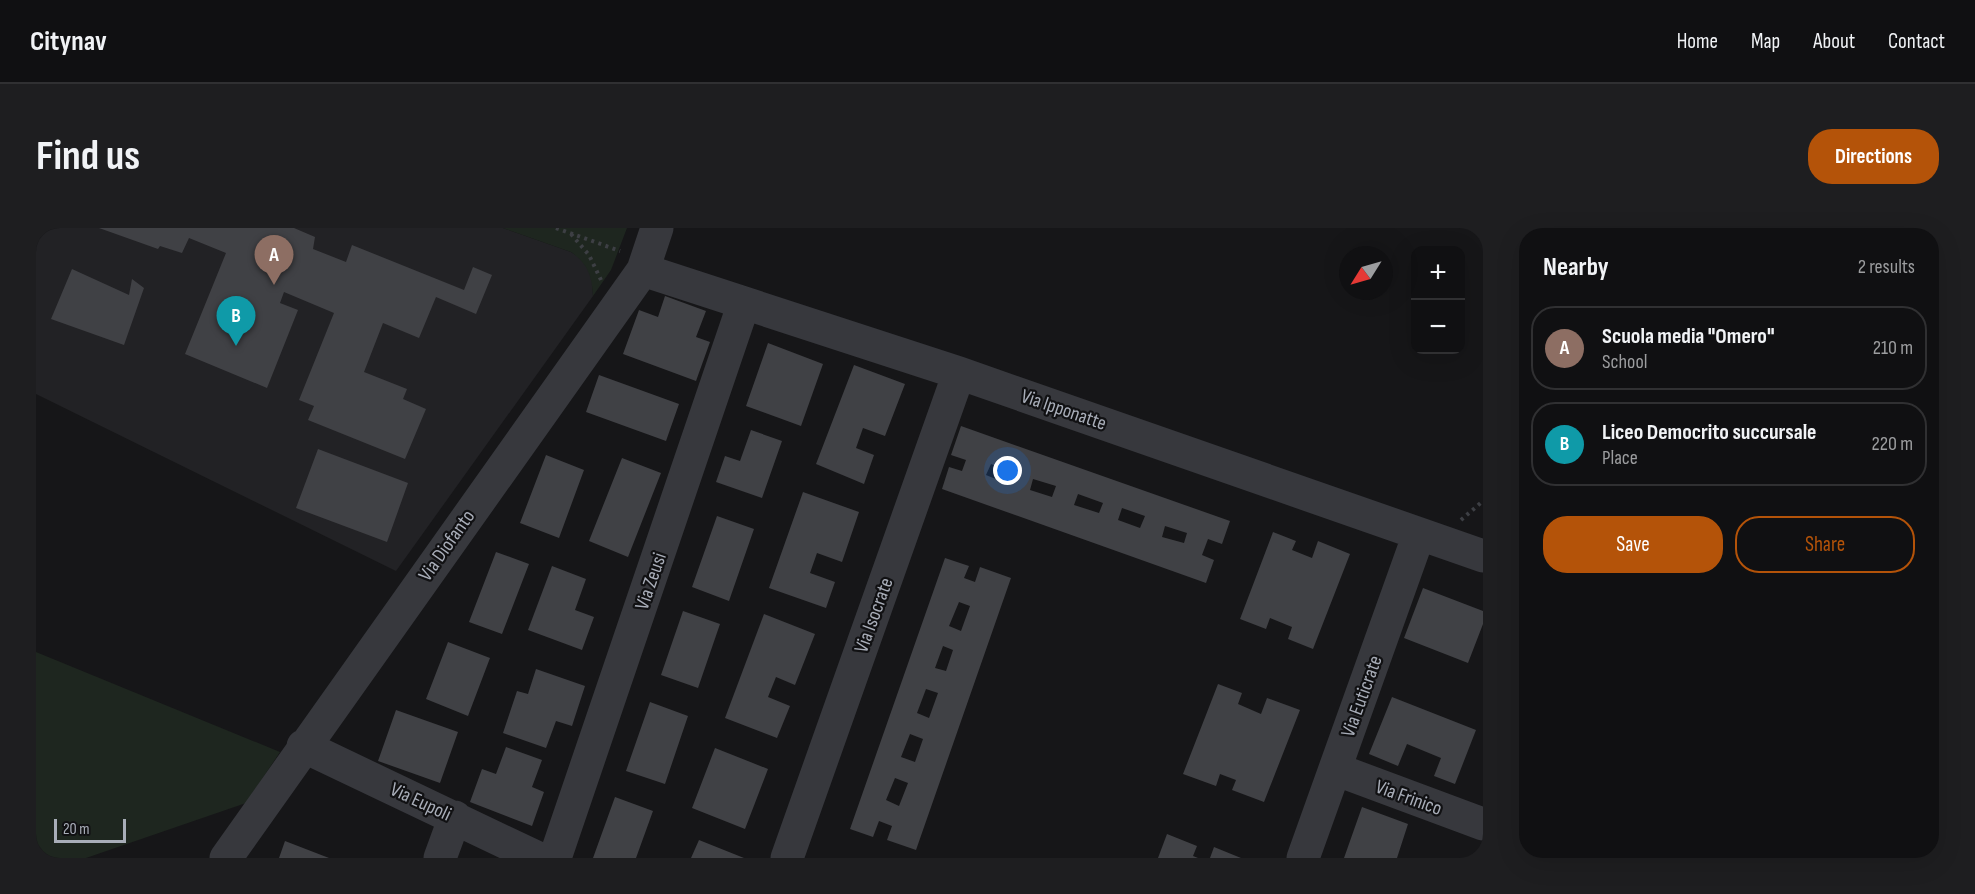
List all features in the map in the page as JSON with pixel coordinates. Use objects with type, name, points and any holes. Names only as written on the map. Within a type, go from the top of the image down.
[{"type":"street","name":"Via Diofanto","points":[[226,858],[303,746],[614,310],[644,265],[657,228]]},
{"type":"street","name":"Via Ipponatte","points":[[644,265],[744,303],[959,373],[1483,556]]},
{"type":"street","name":"Via Zeusi","points":[[555,858],[744,303]]},
{"type":"street","name":"Via Isocrate","points":[[787,858],[959,373]]},
{"type":"street","name":"Via Euticrate","points":[[1303,858],[1419,534]]},
{"type":"street","name":"Via Eupoli","points":[[303,746],[538,858]]},
{"type":"street","name":"Via Frinico","points":[[1335,769],[1483,824]]},
{"type":"street","points":[[440,858],[455,817]]},
{"type":"path","points":[[556,228],[644,265]]},
{"type":"path","points":[[571,233],[589,255],[614,310]]},
{"type":"shaded area","points":[[36,228],[503,228],[571,252],[580,258],[592,279],[593,296],[396,571],[36,394]]},
{"type":"shaded area","points":[[503,228],[627,228],[611,270],[593,296],[588,271],[571,252]]},
{"type":"shaded area","points":[[36,652],[280,752],[246,803],[86,858],[36,858]]},
{"type":"building","points":[[99,228],[294,228],[315,237],[313,249],[346,262],[352,245],[464,290],[473,267],[492,275],[476,314],[436,297],[419,338],[383,323],[364,372],[407,389],[403,399],[426,409],[405,459],[308,420],[314,406],[299,400],[334,313],[284,292],[280,303],[298,310],[267,388],[185,354],[226,253],[189,238],[182,253],[160,246],[158,249]]},
{"type":"building","points":[[72,269],[129,295],[132,279],[144,288],[124,345],[51,319]]},
{"type":"building","points":[[665,296],[706,311],[696,337],[710,342],[696,381],[623,354],[639,310],[658,317]]},
{"type":"building","points":[[768,343],[823,364],[801,426],[746,406]]},
{"type":"building","points":[[854,365],[905,384],[885,436],[863,428],[856,448],[874,455],[864,484],[816,464]]},
{"type":"building","points":[[599,375],[679,404],[666,441],[586,412]]},
{"type":"building","points":[[961,426],[1230,521],[1222,544],[1208,539],[1202,555],[1214,560],[1206,583],[942,489],[949,467],[962,471],[966,460],[951,455]],"holes":[[[991,464],[1013,473],[1008,484],[986,475]],[[1033,479],[1056,486],[1052,497],[1030,490]],[[1078,494],[1103,503],[1099,513],[1074,505]],[[1122,508],[1145,516],[1140,528],[1118,520]],[[1165,526],[1187,533],[1184,543],[1162,537]]]},
{"type":"building","points":[[751,430],[782,441],[762,498],[716,482],[725,456],[740,461]]},
{"type":"building","points":[[318,449],[408,483],[387,542],[296,508]]},
{"type":"building","points":[[546,455],[584,470],[559,538],[520,523]]},
{"type":"building","points":[[622,458],[661,473],[628,557],[589,541]]},
{"type":"building","points":[[803,492],[859,512],[842,562],[817,553],[810,573],[835,582],[826,608],[769,588]]},
{"type":"building","points":[[717,516],[754,529],[729,601],[692,587]]},
{"type":"building","points":[[1273,532],[1296,541],[1292,550],[1312,558],[1318,541],[1350,554],[1313,649],[1288,639],[1292,627],[1270,618],[1266,629],[1240,619]]},
{"type":"building","points":[[496,552],[529,564],[502,634],[469,622]]},
{"type":"building","points":[[945,558],[969,566],[964,578],[975,582],[980,567],[1011,578],[916,850],[887,840],[892,826],[879,821],[873,837],[850,829]],"holes":[[[959,602],[970,606],[961,631],[949,626]],[[943,646],[953,650],[946,671],[935,668]],[[926,689],[938,693],[929,718],[917,713]],[[910,734],[923,739],[915,762],[901,757]],[[895,778],[908,783],[899,806],[886,800]]]},
{"type":"building","points":[[552,566],[586,579],[575,610],[594,617],[582,650],[528,630]]},
{"type":"building","points":[[1423,588],[1483,611],[1483,624],[1468,663],[1404,638]]},
{"type":"building","points":[[683,611],[720,624],[698,688],[661,675]]},
{"type":"building","points":[[764,614],[815,634],[795,685],[776,677],[768,697],[790,706],[777,738],[725,718]]},
{"type":"building","points":[[448,642],[490,658],[468,716],[426,699]]},
{"type":"building","points":[[536,669],[585,686],[572,726],[556,721],[546,748],[503,733],[517,691],[528,694]]},
{"type":"building","points":[[1218,684],[1242,693],[1238,704],[1261,714],[1267,698],[1300,710],[1264,802],[1232,790],[1236,780],[1220,774],[1216,786],[1183,774]]},
{"type":"building","points":[[1392,697],[1476,730],[1455,784],[1434,776],[1441,758],[1407,744],[1398,766],[1369,754]]},
{"type":"building","points":[[650,702],[688,716],[665,784],[626,771]]},
{"type":"building","points":[[396,710],[458,732],[440,783],[378,761]]},
{"type":"building","points":[[506,747],[542,760],[532,787],[544,792],[532,826],[470,802],[482,769],[496,774]]},
{"type":"building","points":[[715,748],[768,769],[745,829],[692,808]]},
{"type":"building","points":[[615,797],[653,811],[636,858],[593,858]]},
{"type":"building","points":[[1362,807],[1408,824],[1397,858],[1344,858]]},
{"type":"building","points":[[1167,834],[1197,846],[1193,856],[1198,858],[1158,858]]},
{"type":"building","points":[[699,840],[744,858],[691,858]]},
{"type":"building","points":[[285,841],[329,858],[279,858]]},
{"type":"building","points":[[1214,847],[1241,858],[1210,858]]},
{"type":"place","name":"Scuola media \"Omero\"","points":[[274,285]]},
{"type":"place","name":"Liceo Democrito succursale","points":[[236,346]]}]
